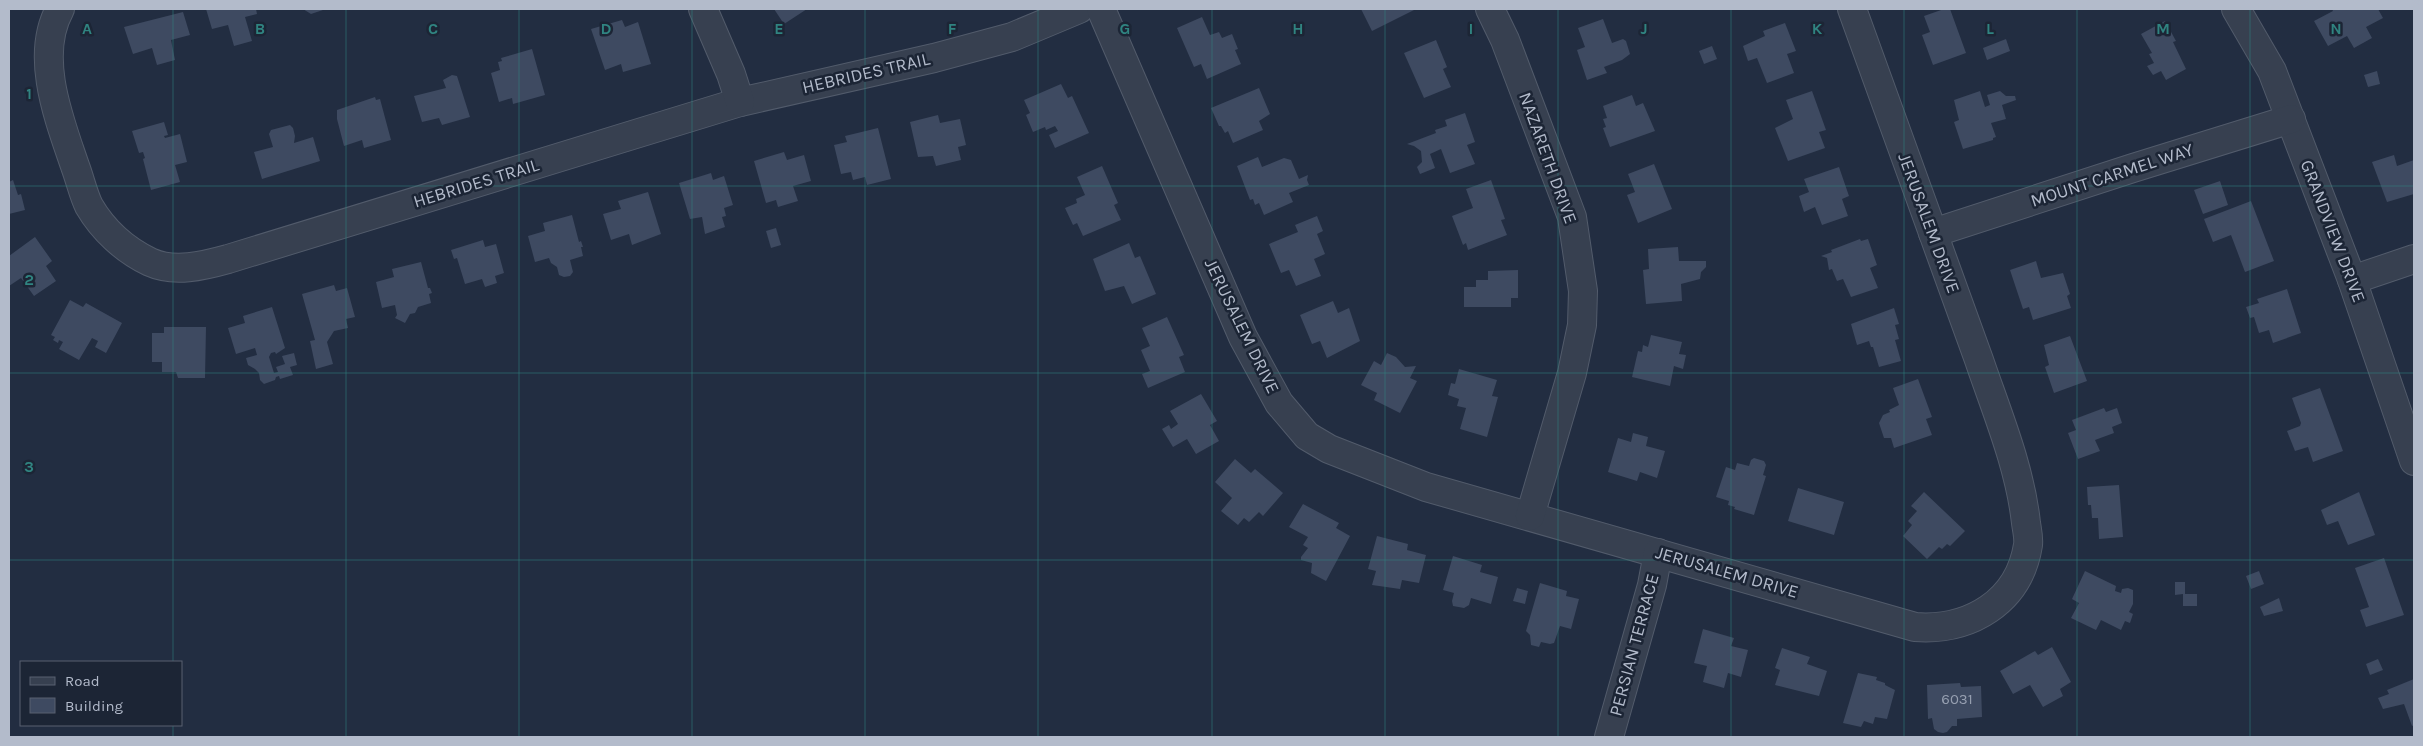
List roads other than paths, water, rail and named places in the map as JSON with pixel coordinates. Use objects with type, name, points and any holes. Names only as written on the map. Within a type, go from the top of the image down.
[{"type":"street","name":"HEBRIDES TRAIL","points":[[60,9],[52,23],[49,49],[51,80],[62,127],[89,205],[114,239],[150,262],[174,268],[199,267],[228,260],[740,102],[934,58],[1012,37],[1080,9]]},
{"type":"street","points":[[703,9],[731,74],[740,102]]},
{"type":"street","name":"JERUSALEM DRIVE","points":[[1101,9],[1243,337],[1279,402],[1307,436],[1330,449],[1426,487],[1916,627],[1934,628],[1959,624],[1982,613],[2002,599],[2016,582],[2029,544],[2023,495],[1997,413],[1852,9]]},
{"type":"street","name":"NAZARETH DRIVE","points":[[1490,9],[1505,40],[1572,217],[1583,291],[1582,325],[1572,373],[1530,516]]},
{"type":"street","name":"GRANDVIEW DRIVE","points":[[2236,9],[2272,71],[2352,280],[2414,461]]},
{"type":"street","name":"MOUNT CARMEL WAY","points":[[1933,233],[2290,119]]},
{"type":"street","points":[[2352,280],[2414,259]]},
{"type":"street","name":"PERSIAN TERRACE","points":[[1609,737],[1652,585],[1658,553]]}]
